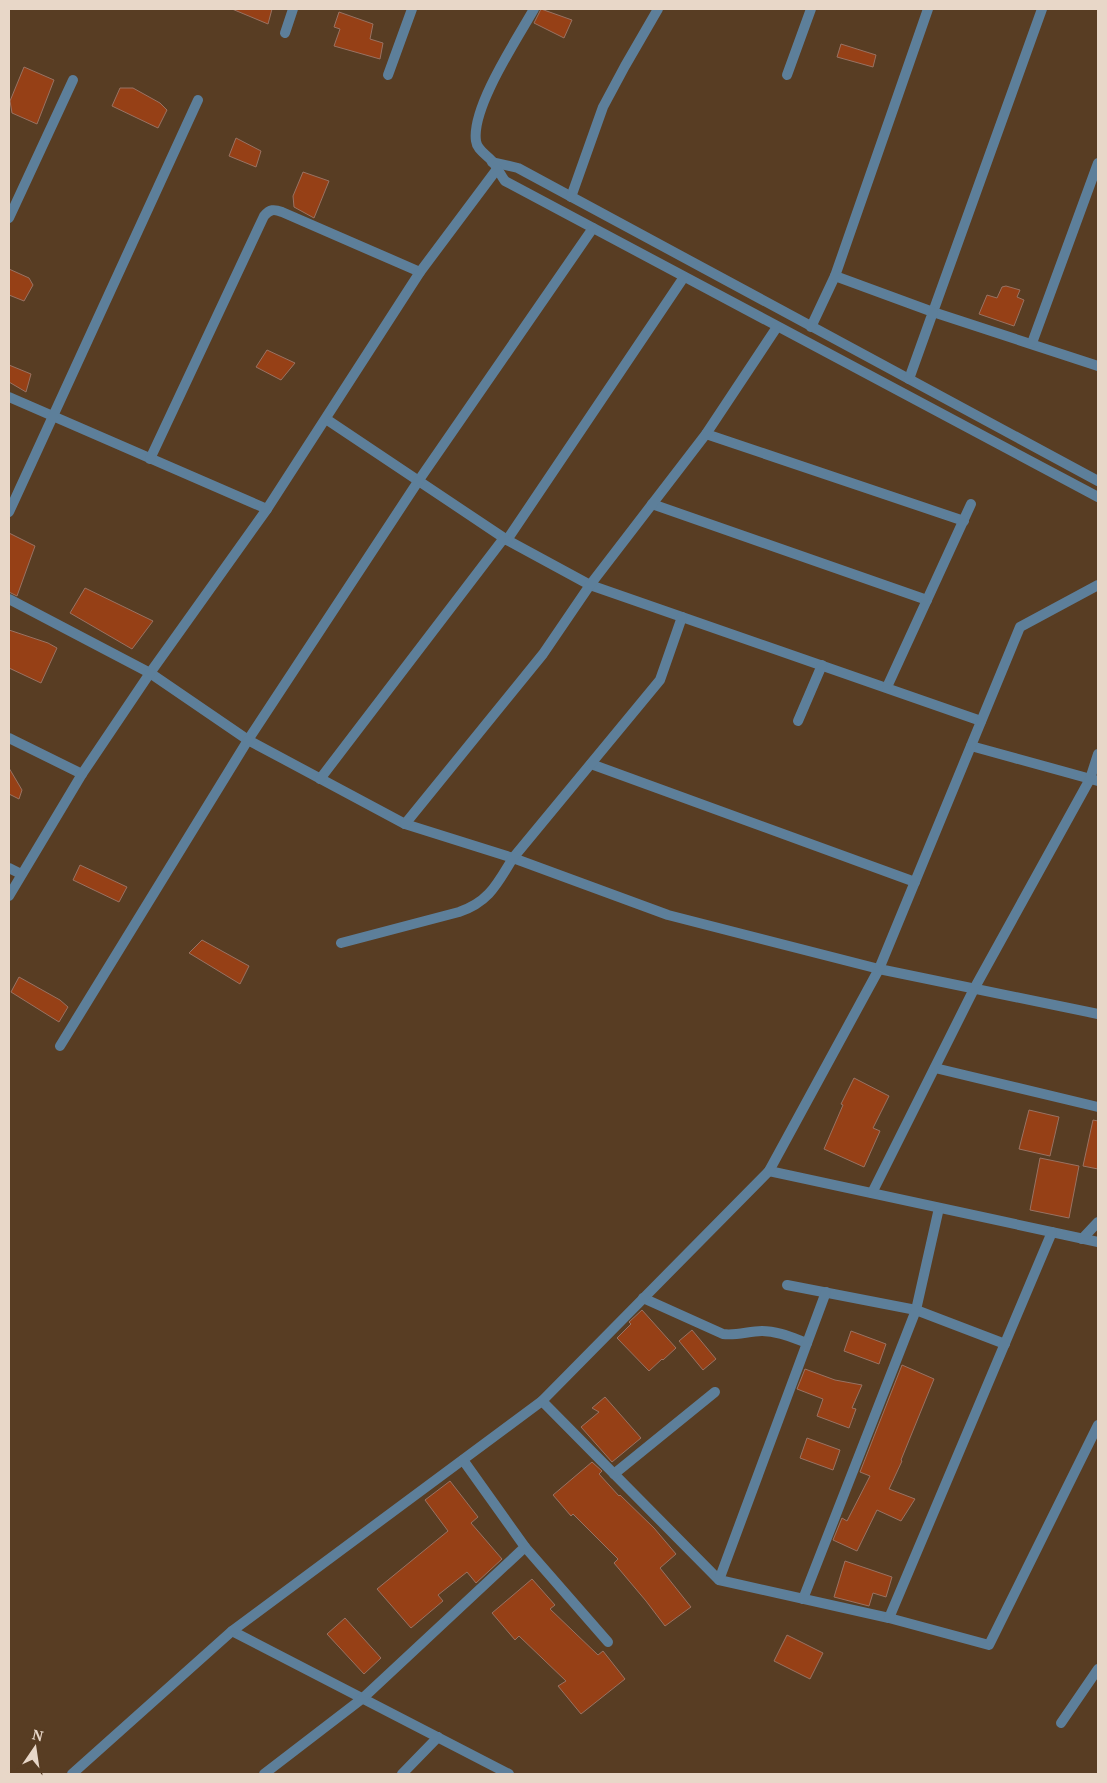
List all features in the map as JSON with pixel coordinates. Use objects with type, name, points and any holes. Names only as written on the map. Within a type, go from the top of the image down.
[{"type":"street","points":[[285,33],[293,9]]},
{"type":"street","points":[[388,75],[412,9]]},
{"type":"street","points":[[534,9],[488,91],[479,112],[476,126],[476,141],[479,149],[495,165],[505,181],[1098,497]]},
{"type":"street","points":[[572,197],[603,107],[624,66],[658,9]]},
{"type":"street","points":[[787,75],[811,9]]},
{"type":"street","points":[[811,326],[835,276],[928,9]]},
{"type":"street","points":[[909,379],[1042,9]]},
{"type":"street","points":[[9,218],[73,80]]},
{"type":"street","points":[[9,512],[198,100]]},
{"type":"street","points":[[1032,343],[1098,163]]},
{"type":"street","points":[[9,896],[82,774],[150,673],[267,509],[420,272],[489,180],[495,165]]},
{"type":"street","points":[[495,165],[518,168],[1098,481]]},
{"type":"street","points":[[150,459],[264,216],[268,212],[275,210],[282,212],[420,272]]},
{"type":"street","points":[[60,1046],[248,740],[419,480],[593,228]]},
{"type":"street","points":[[835,276],[933,312],[1098,366]]},
{"type":"street","points":[[320,779],[506,539],[684,277]]},
{"type":"street","points":[[405,824],[543,654],[590,585],[706,434],[777,327]]},
{"type":"street","points":[[9,397],[267,509]]},
{"type":"street","points":[[326,419],[506,539],[590,585],[981,721]]},
{"type":"street","points":[[706,434],[964,521]]},
{"type":"street","points":[[652,504],[927,600]]},
{"type":"street","points":[[887,687],[972,504]]},
{"type":"street","points":[[72,1774],[232,1632],[542,1401],[769,1171],[879,970],[1020,627],[1098,585]]},
{"type":"street","points":[[9,599],[150,673],[248,740],[405,824],[513,858],[668,915],[879,970],[1098,1014]]},
{"type":"street","points":[[341,943],[472,908],[484,900],[494,890],[513,858],[660,680],[682,617]]},
{"type":"street","points":[[798,720],[822,665]]},
{"type":"street","points":[[9,738],[82,774]]},
{"type":"street","points":[[971,746],[1094,780]]},
{"type":"street","points":[[872,1193],[974,988],[1094,780],[1098,754]]},
{"type":"street","points":[[591,764],[915,882]]},
{"type":"street","points":[[9,868],[21,874]]},
{"type":"street","points":[[935,1068],[1098,1107]]},
{"type":"street","points":[[769,1171],[1098,1242]]},
{"type":"street","points":[[803,1600],[916,1310],[939,1208]]},
{"type":"street","points":[[1082,1239],[1098,1222]]},
{"type":"street","points":[[889,1618],[1052,1232]]},
{"type":"street","points":[[787,1285],[916,1310],[1005,1344]]},
{"type":"street","points":[[719,1580],[826,1292]]},
{"type":"street","points":[[643,1298],[723,1334],[772,1332],[807,1343]]},
{"type":"street","points":[[614,1474],[715,1392]]},
{"type":"street","points":[[542,1401],[719,1580],[889,1618],[989,1646],[1098,1425]]},
{"type":"street","points":[[463,1460],[526,1547],[608,1642]]},
{"type":"street","points":[[264,1774],[363,1698],[526,1547]]},
{"type":"street","points":[[232,1632],[509,1774]]},
{"type":"street","points":[[1062,1723],[1098,1669]]},
{"type":"street","points":[[402,1774],[438,1737]]},
{"type":"building","points":[[232,9],[272,9],[268,24]]},
{"type":"building","points":[[541,9],[572,20],[564,38],[534,23]]},
{"type":"building","points":[[339,12],[373,24],[370,39],[383,43],[380,59],[334,46],[340,29],[334,27]]},
{"type":"building","points":[[841,44],[876,55],[873,67],[837,57]]},
{"type":"building","points":[[24,67],[54,80],[37,124],[12,113],[10,101]]},
{"type":"building","points":[[120,88],[133,88],[160,103],[167,110],[158,128],[112,106]]},
{"type":"building","points":[[236,138],[261,151],[256,167],[229,156]]},
{"type":"building","points":[[303,172],[329,181],[314,218],[294,207],[293,196]]},
{"type":"building","points":[[9,269],[29,278],[33,285],[24,301],[9,295]]},
{"type":"building","points":[[1006,286],[1020,290],[1017,297],[1024,300],[1014,326],[979,314],[987,295],[997,298],[1002,287]]},
{"type":"building","points":[[267,350],[295,363],[281,380],[256,367]]},
{"type":"building","points":[[9,365],[31,374],[26,392],[9,382]]},
{"type":"building","points":[[9,533],[35,546],[17,596],[9,592]]},
{"type":"building","points":[[85,588],[153,621],[132,649],[70,613]]},
{"type":"building","points":[[9,630],[48,643],[57,648],[41,683],[9,668]]},
{"type":"building","points":[[9,768],[22,790],[19,799],[9,794]]},
{"type":"building","points":[[80,865],[127,887],[119,902],[73,880]]},
{"type":"building","points":[[202,940],[249,966],[240,984],[189,953]]},
{"type":"building","points":[[19,977],[60,1000],[68,1007],[59,1022],[11,992]]},
{"type":"building","points":[[854,1078],[889,1096],[873,1128],[880,1131],[864,1167],[824,1149],[843,1105],[841,1104]]},
{"type":"building","points":[[1029,1110],[1059,1117],[1050,1156],[1019,1149]]},
{"type":"building","points":[[1093,1120],[1098,1121],[1098,1169],[1083,1166]]},
{"type":"building","points":[[1040,1158],[1079,1166],[1069,1218],[1030,1210]]},
{"type":"building","points":[[642,1310],[676,1348],[649,1371],[617,1338],[631,1324],[629,1322]]},
{"type":"building","points":[[692,1330],[716,1359],[703,1370],[679,1341]]},
{"type":"building","points":[[851,1331],[886,1344],[879,1364],[844,1351]]},
{"type":"building","points":[[902,1365],[934,1379],[889,1489],[915,1499],[901,1521],[877,1510],[857,1551],[833,1540],[842,1518],[847,1521],[870,1476],[860,1472]]},
{"type":"building","points":[[805,1369],[835,1380],[862,1385],[852,1408],[856,1409],[849,1428],[817,1416],[823,1399],[797,1389]]},
{"type":"building","points":[[605,1397],[641,1438],[612,1462],[581,1427],[599,1412],[592,1408]]},
{"type":"building","points":[[807,1438],[840,1450],[833,1470],[800,1458]]},
{"type":"building","points":[[592,1462],[602,1471],[599,1474],[619,1496],[654,1528],[676,1554],[660,1568],[691,1607],[665,1626],[614,1563],[618,1559],[573,1514],[571,1516],[553,1495]]},
{"type":"building","points":[[450,1481],[478,1517],[471,1523],[502,1559],[476,1583],[467,1572],[438,1595],[443,1601],[411,1628],[377,1589],[448,1531],[425,1500]]},
{"type":"building","points":[[845,1561],[892,1577],[886,1597],[873,1593],[869,1606],[834,1597]]},
{"type":"building","points":[[532,1579],[555,1605],[550,1609],[598,1655],[603,1651],[625,1679],[581,1714],[558,1686],[566,1681],[519,1636],[515,1640],[492,1613]]},
{"type":"building","points":[[345,1618],[381,1658],[364,1674],[327,1634]]},
{"type":"building","points":[[787,1635],[823,1653],[810,1679],[774,1661]]}]
